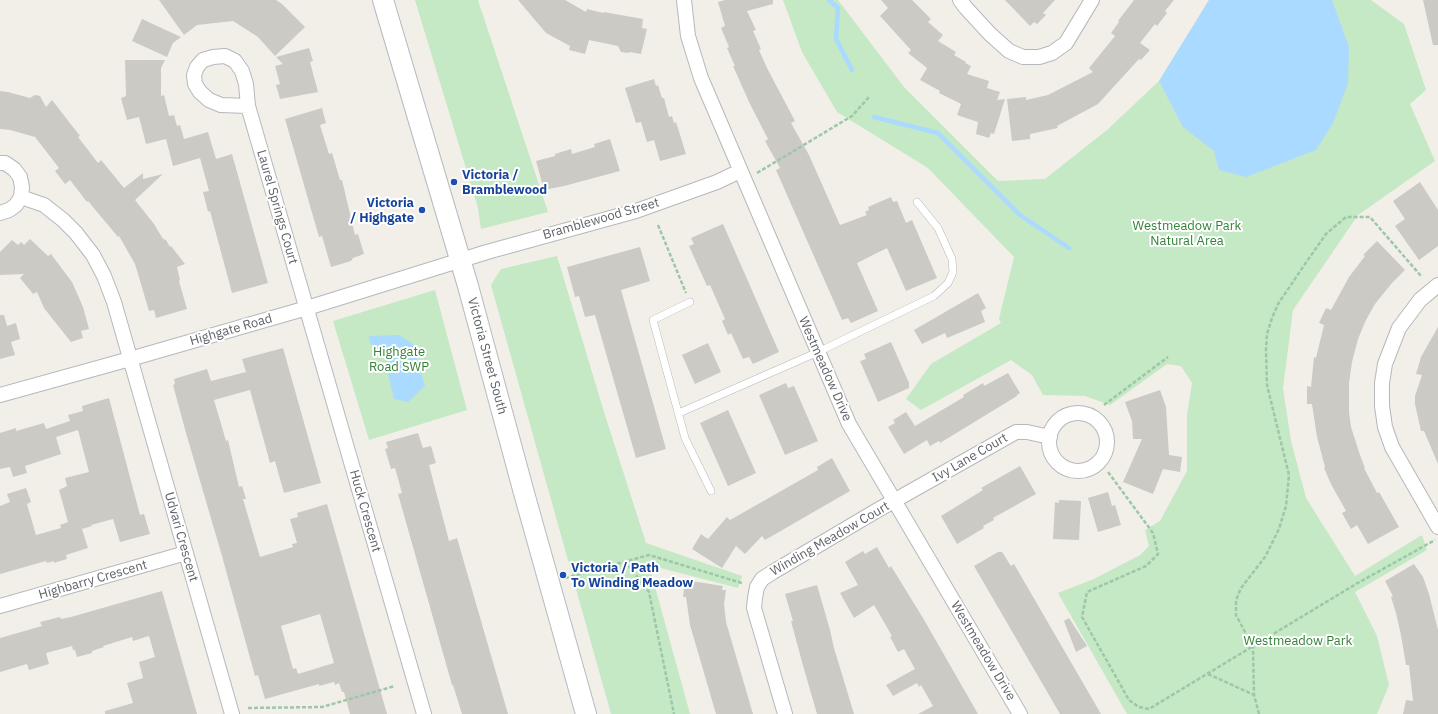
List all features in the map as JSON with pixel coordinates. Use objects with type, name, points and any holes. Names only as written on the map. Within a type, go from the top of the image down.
[{"type":"main road","name":"Victoria Street South","points":[[383,0],[468,286],[586,714]]},
{"type":"street","name":"Westmeadow Drive","points":[[684,0],[688,36],[701,78],[849,424],[1020,714]]},
{"type":"street","points":[[960,0],[990,34],[1009,51],[1023,57],[1039,57],[1052,53],[1066,43],[1092,0]]},
{"type":"street","name":"Laurel Springs Court","points":[[248,106],[307,308]]},
{"type":"street","points":[[0,163],[14,169],[20,177],[22,187],[21,197],[16,204],[9,210],[0,213]]},
{"type":"street","name":"Bramblewood Street","points":[[460,261],[487,252],[636,211],[717,182],[740,171]]},
{"type":"street","name":"Udvari Crescent","points":[[21,197],[44,205],[63,220],[76,233],[93,256],[104,276],[114,302],[232,714]]},
{"type":"street","name":"Highgate Road","points":[[0,395],[307,308],[460,261]]},
{"type":"street","points":[[1438,286],[1420,300],[1399,328],[1385,364],[1382,383],[1382,406],[1385,427],[1392,447],[1438,527]]},
{"type":"street","name":"Huck Crescent","points":[[307,308],[424,714]]},
{"type":"street","points":[[1084,413],[1093,417],[1100,423],[1105,431],[1107,440],[1106,450],[1098,462],[1086,469],[1077,471],[1068,469],[1059,463],[1053,456],[1050,447],[1050,438],[1052,428],[1066,415],[1084,413]]},
{"type":"street","name":"Ivy Lane Court","points":[[895,501],[1016,432],[1027,432],[1050,438]]},
{"type":"street","name":"Winding Meadow Court","points":[[785,714],[754,608],[754,598],[757,587],[762,579],[773,572],[895,501]]},
{"type":"street","name":"Highbarry Crescent","points":[[0,606],[186,553]]},
{"type":"lane","points":[[679,413],[818,352],[934,296],[948,283],[953,272],[952,259],[938,228],[917,202]]},
{"type":"lane","points":[[690,302],[652,320],[686,438],[711,491]]},
{"type":"path","points":[[755,173],[852,116],[870,96]]},
{"type":"path","points":[[1259,714],[1254,696],[1253,647],[1236,615],[1236,600],[1241,588],[1265,557],[1279,529],[1286,506],[1289,475],[1267,385],[1267,334],[1278,304],[1326,234],[1346,217],[1370,217],[1421,276]]},
{"type":"path","points":[[658,225],[690,302]]},
{"type":"path","points":[[1104,406],[1168,357]]},
{"type":"path","points":[[1108,472],[1153,533],[1158,554],[1146,566],[1087,592],[1082,617],[1130,700],[1138,707],[1149,709],[1356,584],[1438,538]]},
{"type":"path","points":[[549,583],[649,555],[742,583]]},
{"type":"path","points":[[625,561],[649,592],[674,714]]},
{"type":"path","points":[[1208,674],[1254,696]]},
{"type":"path","points":[[248,708],[322,707],[395,686]]},
{"type":"green space","points":[[415,0],[478,0],[548,212],[481,229],[478,208]]},
{"type":"green space","name":"Westmeadow Park Natural Area","points":[[783,0],[838,0],[904,87],[998,181],[1045,179],[1107,130],[1159,81],[1209,0],[1371,0],[1404,24],[1426,90],[1410,104],[1435,161],[1358,215],[1293,310],[1283,388],[1291,441],[1306,498],[1355,576],[1422,535],[1427,550],[1355,592],[1377,636],[1389,685],[1377,714],[1127,714],[1058,593],[1094,579],[1140,555],[1149,546],[1145,530],[1160,521],[1187,471],[1187,415],[1192,383],[1181,366],[1167,364],[1110,405],[1085,396],[1043,395],[1032,375],[1011,360],[921,410],[906,399],[931,364],[1001,323],[999,319],[1014,257],[928,168],[837,112],[802,52]]},
{"type":"green space","points":[[557,256],[604,412],[646,543],[742,576],[738,588],[649,565],[690,714],[611,714],[491,285],[501,269]]},
{"type":"green space","name":"Highgate Road SWP","points":[[435,290],[467,410],[369,440],[333,321]]},
{"type":"water","points":[[1209,0],[1332,0],[1349,47],[1348,83],[1333,123],[1316,150],[1246,177],[1219,170],[1214,151],[1183,127],[1159,81]]},
{"type":"water","points":[[399,335],[413,344],[425,386],[408,402],[394,399],[384,356],[370,343],[369,336]]},
{"type":"building","points":[[159,0],[276,0],[305,27],[275,56],[258,37],[233,21],[197,25],[184,35]]},
{"type":"building","points":[[518,0],[565,0],[586,12],[587,9],[643,19],[642,28],[647,29],[641,54],[621,52],[618,46],[589,40],[585,54],[569,50],[570,46],[546,33]]},
{"type":"building","points":[[725,0],[773,0],[773,4],[747,11],[756,30],[753,31],[761,49],[759,50],[795,121],[791,123],[809,155],[840,225],[867,215],[865,212],[869,210],[868,207],[891,197],[893,202],[897,201],[906,223],[912,220],[937,278],[906,291],[887,248],[857,263],[878,311],[851,323],[848,318],[842,320],[776,170],[780,168],[765,141],[768,139],[733,66],[735,66],[727,48],[729,47],[721,28],[725,26],[718,2]]},
{"type":"building","points":[[881,0],[912,0],[931,19],[928,22],[943,35],[938,41],[956,52],[954,55],[971,66],[967,74],[989,81],[987,88],[1000,92],[997,100],[1005,99],[994,134],[991,133],[989,138],[976,134],[978,122],[957,115],[961,104],[939,93],[940,91],[920,80],[927,68],[908,53],[911,50],[880,16],[888,8]]},
{"type":"building","points":[[1005,0],[1055,0],[1043,13],[1046,15],[1037,24],[1034,22],[1030,26]]},
{"type":"building","points":[[1134,0],[1174,0],[1165,11],[1167,13],[1157,26],[1155,24],[1140,43],[1150,50],[1141,60],[1139,59],[1098,104],[1057,126],[1058,128],[1030,134],[1030,139],[1012,141],[1007,99],[1026,97],[1026,100],[1048,95],[1093,72],[1089,68],[1115,36],[1111,33]]},
{"type":"building","points":[[1423,0],[1438,0],[1438,45],[1433,45]]},
{"type":"building","points":[[142,19],[181,37],[173,43],[167,57],[132,41]]},
{"type":"building","points":[[309,48],[313,61],[310,62],[318,92],[280,99],[276,85],[280,84],[275,66],[283,64],[276,57]]},
{"type":"building","points":[[125,60],[165,60],[161,68],[161,96],[164,95],[169,116],[174,115],[177,126],[180,125],[184,139],[208,132],[216,159],[232,154],[268,283],[232,293],[210,211],[208,212],[203,192],[209,191],[200,158],[173,166],[166,139],[146,144],[139,117],[127,120],[121,98],[126,96]]},
{"type":"building","points":[[654,79],[656,86],[658,85],[662,98],[664,98],[669,117],[672,116],[674,123],[676,122],[686,154],[660,161],[654,140],[647,142],[641,122],[636,123],[625,88]]},
{"type":"building","points":[[0,91],[30,98],[35,95],[40,96],[46,107],[52,100],[80,136],[78,137],[98,163],[101,160],[124,188],[143,173],[143,179],[163,174],[135,200],[154,224],[163,239],[166,240],[170,247],[171,246],[185,264],[177,267],[179,281],[187,309],[156,318],[154,310],[149,311],[135,264],[119,236],[118,237],[88,201],[87,202],[70,180],[65,184],[55,171],[59,168],[35,137],[10,130],[0,129]]},
{"type":"building","points":[[322,108],[326,123],[320,125],[329,154],[332,153],[340,180],[342,180],[355,235],[358,234],[364,254],[353,258],[351,261],[331,267],[322,236],[319,237],[285,119]]},
{"type":"building","points":[[610,139],[620,171],[544,190],[536,161],[555,156],[555,154],[571,149],[572,154],[595,147],[594,144]]},
{"type":"building","points":[[1420,182],[1438,210],[1438,246],[1419,260],[1395,226],[1405,219],[1393,201]]},
{"type":"building","points":[[723,224],[779,352],[753,364],[749,357],[743,359],[731,333],[728,335],[722,321],[725,319],[710,285],[707,286],[689,246],[694,244],[691,238]]},
{"type":"building","points":[[30,239],[48,256],[51,254],[72,282],[83,307],[89,329],[81,331],[83,338],[71,342],[44,308],[37,292],[33,294],[20,278],[24,274],[0,275],[0,252],[12,240],[18,245],[21,242],[24,245]]},
{"type":"building","points":[[1377,241],[1405,270],[1375,304],[1358,339],[1352,362],[1349,383],[1349,412],[1351,427],[1364,468],[1377,493],[1379,492],[1399,527],[1368,544],[1357,525],[1351,529],[1342,513],[1346,511],[1324,468],[1312,404],[1307,404],[1307,386],[1311,387],[1314,357],[1316,358],[1324,325],[1319,323],[1326,308],[1331,310],[1349,277],[1365,256],[1363,255]]},
{"type":"building","points":[[640,247],[650,281],[621,290],[666,449],[636,458],[595,315],[585,317],[579,296],[575,297],[567,267]]},
{"type":"building","points":[[978,293],[986,308],[981,311],[985,322],[947,338],[945,333],[922,344],[914,330]]},
{"type":"building","points":[[0,315],[4,315],[7,326],[16,323],[20,339],[11,342],[15,355],[0,359]]},
{"type":"building","points":[[1438,327],[1438,464],[1424,431],[1421,431],[1415,404],[1415,396],[1422,375],[1416,374],[1421,357]]},
{"type":"building","points":[[891,342],[909,383],[909,388],[878,402],[860,361],[866,359],[864,354]]},
{"type":"building","points":[[708,343],[721,372],[695,384],[682,355]]},
{"type":"building","points":[[283,348],[321,483],[284,493],[275,461],[270,463],[250,390],[214,400],[226,441],[228,440],[239,487],[242,486],[246,499],[243,499],[260,557],[293,547],[292,544],[297,543],[290,519],[298,517],[297,513],[327,504],[387,714],[350,714],[344,692],[342,692],[339,683],[335,685],[334,682],[319,686],[319,684],[265,699],[258,675],[255,676],[173,385],[175,384],[174,379],[207,369],[211,381],[246,372],[242,359]],"holes":[[[320,614],[334,663],[298,674],[296,668],[293,669],[281,626]]]},
{"type":"building","points":[[1008,373],[1020,393],[1017,396],[940,443],[939,441],[930,446],[927,440],[904,454],[888,427],[895,423],[893,420],[906,412],[915,426],[964,397],[963,395],[983,383],[984,386]]},
{"type":"building","points":[[786,383],[788,388],[794,386],[818,441],[785,455],[759,395]]},
{"type":"building","points":[[1160,390],[1166,407],[1169,455],[1182,457],[1180,472],[1163,469],[1153,494],[1123,482],[1142,439],[1133,439],[1132,421],[1125,402]]},
{"type":"building","points":[[109,398],[140,515],[144,514],[150,534],[120,542],[113,519],[82,529],[88,548],[66,555],[67,559],[54,563],[54,561],[47,563],[46,561],[0,574],[0,506],[10,502],[7,494],[26,488],[31,502],[27,504],[36,535],[61,528],[60,525],[68,522],[59,490],[67,486],[65,478],[89,472],[78,430],[56,437],[61,454],[25,466],[27,473],[13,477],[10,467],[0,469],[0,433],[16,428],[16,431],[44,423],[46,429],[70,421],[68,415],[83,411],[82,406]]},
{"type":"building","points":[[728,410],[756,473],[728,486],[700,423]]},
{"type":"building","points":[[418,433],[423,448],[431,446],[436,463],[429,465],[449,541],[457,538],[508,714],[462,714],[452,685],[398,494],[402,493],[395,468],[391,469],[385,449],[388,448],[386,442]]},
{"type":"building","points":[[832,458],[850,491],[765,540],[762,536],[745,554],[736,546],[722,568],[692,549],[701,534],[708,539],[727,517],[730,520],[818,470],[817,467]]},
{"type":"building","points":[[1020,466],[1036,494],[993,518],[994,520],[983,526],[984,528],[957,544],[941,516],[983,490],[981,488]]},
{"type":"building","points":[[1108,492],[1112,506],[1115,505],[1121,525],[1098,532],[1088,498]]},
{"type":"building","points":[[1059,500],[1081,501],[1079,540],[1053,539],[1055,502],[1059,503]]},
{"type":"building","points":[[877,547],[889,568],[891,566],[923,618],[978,714],[918,714],[933,706],[921,685],[919,687],[917,683],[893,696],[886,685],[915,669],[904,649],[898,652],[890,637],[892,636],[874,605],[854,618],[840,593],[858,585],[845,562],[863,551],[865,554]]},
{"type":"building","points":[[998,552],[1002,552],[1011,566],[1014,564],[1101,714],[1060,714],[974,566]]},
{"type":"building","points":[[1414,564],[1423,577],[1438,630],[1438,714],[1403,714],[1406,700],[1413,701],[1409,665],[1406,665],[1401,635],[1391,597],[1393,596],[1385,581]]},
{"type":"building","points":[[685,580],[723,586],[722,590],[726,590],[724,604],[726,622],[753,714],[716,714],[690,625],[686,597],[683,597]]},
{"type":"building","points":[[817,585],[854,714],[817,714],[802,662],[791,621],[793,621],[785,594]]},
{"type":"building","points":[[162,591],[197,714],[105,714],[105,711],[133,703],[127,683],[143,678],[139,662],[155,657],[149,636],[133,641],[132,637],[103,646],[104,647],[92,651],[92,653],[77,657],[72,646],[46,653],[49,664],[29,670],[27,664],[0,672],[0,638],[42,626],[40,622],[60,617],[61,619],[71,617]]},
{"type":"building","points":[[1069,618],[1087,646],[1076,652],[1064,621]]},
{"type":"waterway","points":[[829,0],[838,8],[836,39],[852,70]]},
{"type":"waterway","points":[[874,117],[938,133],[1020,215],[1069,248]]},
{"type":"place","name":"Victoria / Bramblewood","points":[[454,182]]},
{"type":"place","name":"Victoria / Highgate","points":[[422,210]]},
{"type":"place","name":"Victoria / Path To Winding Meadow","points":[[563,575]]},
{"type":"park label","name":"Westmeadow Park","points":[[1298,641]]}]
